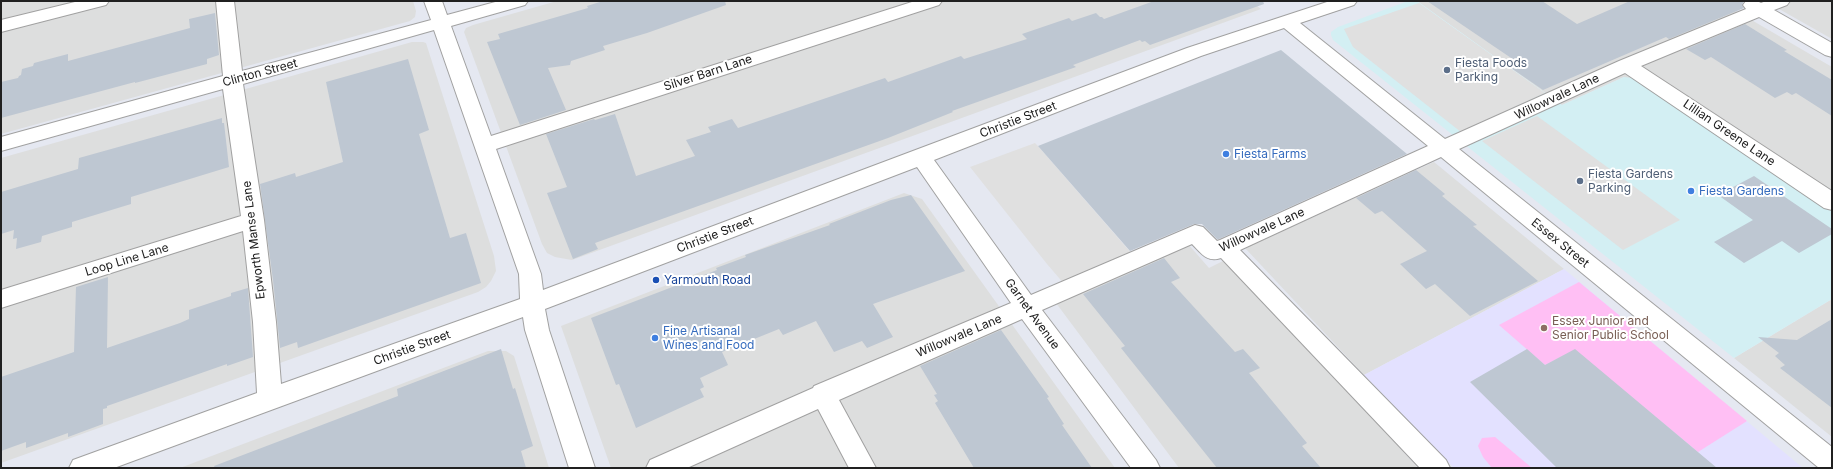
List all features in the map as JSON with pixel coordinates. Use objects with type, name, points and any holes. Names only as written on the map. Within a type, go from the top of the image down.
[{"type":"street","points":[[1,26],[100,1]]},
{"type":"street","name":"Epworth Manse Lane","points":[[225,1],[232,80],[253,220],[270,400]]},
{"type":"street","points":[[433,1],[530,274],[532,304],[537,330],[582,468]]},
{"type":"street","name":"Clinton Street","points":[[1,144],[519,1]]},
{"type":"street","name":"Silver Barn Lane","points":[[484,145],[932,1]]},
{"type":"street","name":"Christie Street","points":[[82,468],[532,304],[1194,52],[1348,1]]},
{"type":"street","points":[[1745,1],[1832,51]]},
{"type":"street","name":"Willowvale Lane","points":[[659,468],[823,394],[1027,308],[1195,233],[1214,252],[1626,65],[1781,1]]},
{"type":"street","name":"Essex Street","points":[[1288,22],[1832,463]]},
{"type":"street","name":"Lillian Greene Lane","points":[[1626,65],[1832,202]]},
{"type":"street","name":"Garnet Avenue","points":[[921,157],[1027,308],[1147,468]]},
{"type":"street","name":"Loop Line Lane","points":[[1,299],[253,220]]},
{"type":"street","points":[[1224,247],[1437,468]]},
{"type":"street","points":[[823,394],[863,468]]},
{"type":"shaded area","points":[[1,1],[413,1],[416,11],[415,17],[410,21],[1,134]]},
{"type":"shaded area","points":[[557,1],[1251,1],[1261,9],[572,260],[555,257],[547,253],[542,244],[464,32],[466,28],[473,25]]},
{"type":"shaded area","points":[[1408,1],[1417,1],[1562,105],[1624,77],[1639,79],[1832,208],[1832,299],[1734,358],[1333,40],[1331,32],[1338,27]]},
{"type":"shaded area","points":[[1417,1],[1719,1],[1832,67],[1832,208],[1624,77],[1562,105]]},
{"type":"shaded area","points":[[1765,1],[1832,1],[1832,39]]},
{"type":"shaded area","name":"Fiesta Foods Parking","points":[[1419,3],[1545,93],[1461,132],[1353,47],[1344,29]]},
{"type":"shaded area","points":[[412,42],[426,43],[494,256],[496,271],[486,287],[478,292],[1,463],[1,158]]},
{"type":"shaded area","name":"Fiesta Gardens Parking","points":[[1537,116],[1680,220],[1623,250],[1482,141]]},
{"type":"shaded area","points":[[1035,143],[1133,255],[1065,285],[970,167]]},
{"type":"shaded area","points":[[1434,162],[1564,269],[1364,375],[1245,248]]},
{"type":"shaded area","points":[[904,193],[922,199],[1115,468],[611,468],[561,326]]},
{"type":"shaded area","points":[[1188,244],[1209,268],[1227,259],[1418,468],[1179,468],[1056,303]]},
{"type":"shaded area","name":"Essex Junior and Senior Public School","points":[[1564,269],[1803,468],[1454,468],[1364,375]]},
{"type":"shaded area","points":[[1579,282],[1747,421],[1698,452],[1575,350],[1545,365],[1499,325]]},
{"type":"shaded area","points":[[1832,299],[1832,437],[1734,358]]},
{"type":"shaded area","points":[[488,351],[506,351],[514,356],[549,468],[180,468]]},
{"type":"shaded area","points":[[1495,437],[1532,468],[1492,468],[1483,457],[1478,446],[1482,438]]},
{"type":"building","points":[[603,1],[725,1],[726,5],[647,33],[603,46],[605,50],[571,61],[570,65],[548,68],[566,110],[520,125],[487,42],[500,39],[498,34],[588,8],[587,6]]},
{"type":"building","points":[[1154,1],[1263,1],[1264,4],[1150,45],[1145,41],[1142,42],[1140,40],[1073,65],[1076,67],[952,111],[953,112],[888,138],[595,243],[598,249],[573,259],[547,193],[567,187],[546,134],[615,114],[636,176],[695,156],[686,140],[711,132],[708,127],[732,119],[738,128],[885,78],[888,82],[961,56],[964,59],[1027,39],[1022,34],[1069,18],[1072,21],[1096,13],[1104,19]]},
{"type":"building","points":[[1427,1],[1542,1],[1577,24],[1630,1],[1744,1],[1742,5],[1744,8],[1669,39],[1666,37],[1543,90],[1511,68],[1520,64]]},
{"type":"building","points":[[215,13],[219,55],[207,59],[207,64],[1,118],[1,82],[18,78],[21,75],[22,69],[33,66],[34,63],[68,54],[68,61],[190,28],[189,19]]},
{"type":"building","points":[[1745,24],[1787,50],[1784,51],[1832,80],[1832,116],[1796,93],[1792,95],[1787,92],[1775,98],[1711,57],[1705,60],[1686,49]]},
{"type":"building","name":"Fiesta Farms","points":[[1281,50],[1407,154],[1219,239],[1217,239],[1202,224],[1194,224],[1130,251],[1038,146]]},
{"type":"building","points":[[408,59],[429,130],[419,134],[450,238],[466,233],[481,283],[298,348],[297,342],[280,348],[273,280],[260,184],[295,173],[296,177],[343,162],[326,82]]},
{"type":"building","points":[[222,118],[222,123],[224,123],[229,167],[131,197],[131,204],[72,222],[72,227],[42,236],[41,242],[16,249],[17,238],[13,239],[14,230],[1,234],[1,192],[78,169],[79,158]]},
{"type":"building","points":[[1416,170],[1445,194],[1442,196],[1477,225],[1473,226],[1538,281],[1470,316],[1435,284],[1426,289],[1400,264],[1427,251],[1382,211],[1375,214],[1356,198]]},
{"type":"building","points":[[1754,176],[1832,229],[1832,234],[1799,253],[1782,241],[1744,263],[1714,242],[1753,220],[1718,195]]},
{"type":"building","points":[[911,195],[965,271],[873,304],[893,337],[867,348],[862,341],[834,352],[816,321],[783,335],[779,329],[722,352],[728,365],[700,378],[704,387],[700,389],[704,397],[636,428],[619,384],[616,385],[591,318],[717,270],[716,268],[746,257],[745,255],[830,225],[829,224],[891,200]]},
{"type":"building","points":[[1164,258],[1180,278],[1171,282],[1235,352],[1243,349],[1260,368],[1249,373],[1307,443],[1302,446],[1321,468],[1217,468],[1121,348],[1125,346],[1083,294]]},
{"type":"building","points":[[108,277],[107,348],[180,323],[189,319],[189,310],[231,296],[231,293],[248,288],[253,357],[227,366],[227,364],[107,406],[107,408],[103,409],[103,424],[68,437],[68,433],[26,448],[26,442],[1,451],[1,377],[74,352],[76,287]]},
{"type":"building","points":[[1832,319],[1832,408],[1780,368],[1785,365],[1775,356],[1779,353],[1758,337],[1797,340]]},
{"type":"building","points":[[1001,330],[1049,397],[1047,398],[1064,424],[1062,425],[1092,468],[974,468],[935,403],[938,401],[934,395],[937,394],[920,366]]},
{"type":"building","points":[[501,349],[533,446],[521,451],[526,468],[215,468],[214,466],[398,396],[397,389]]},
{"type":"building","points":[[1527,349],[1545,365],[1575,349],[1717,468],[1557,468],[1470,382]]},
{"type":"place","name":"Fiesta Foods Parking","points":[[1447,70]]},
{"type":"place","name":"Fiesta Farms","points":[[1226,154]]},
{"type":"place","name":"Fiesta Gardens Parking","points":[[1580,181]]},
{"type":"place","name":"Fiesta Gardens","points":[[1691,191]]},
{"type":"place","name":"Yarmouth Road","points":[[656,280]]},
{"type":"place","name":"Essex Junior and Senior Public School","points":[[1544,328]]},
{"type":"place","name":"Fine Artisanal Wines and Food","points":[[655,338]]}]
